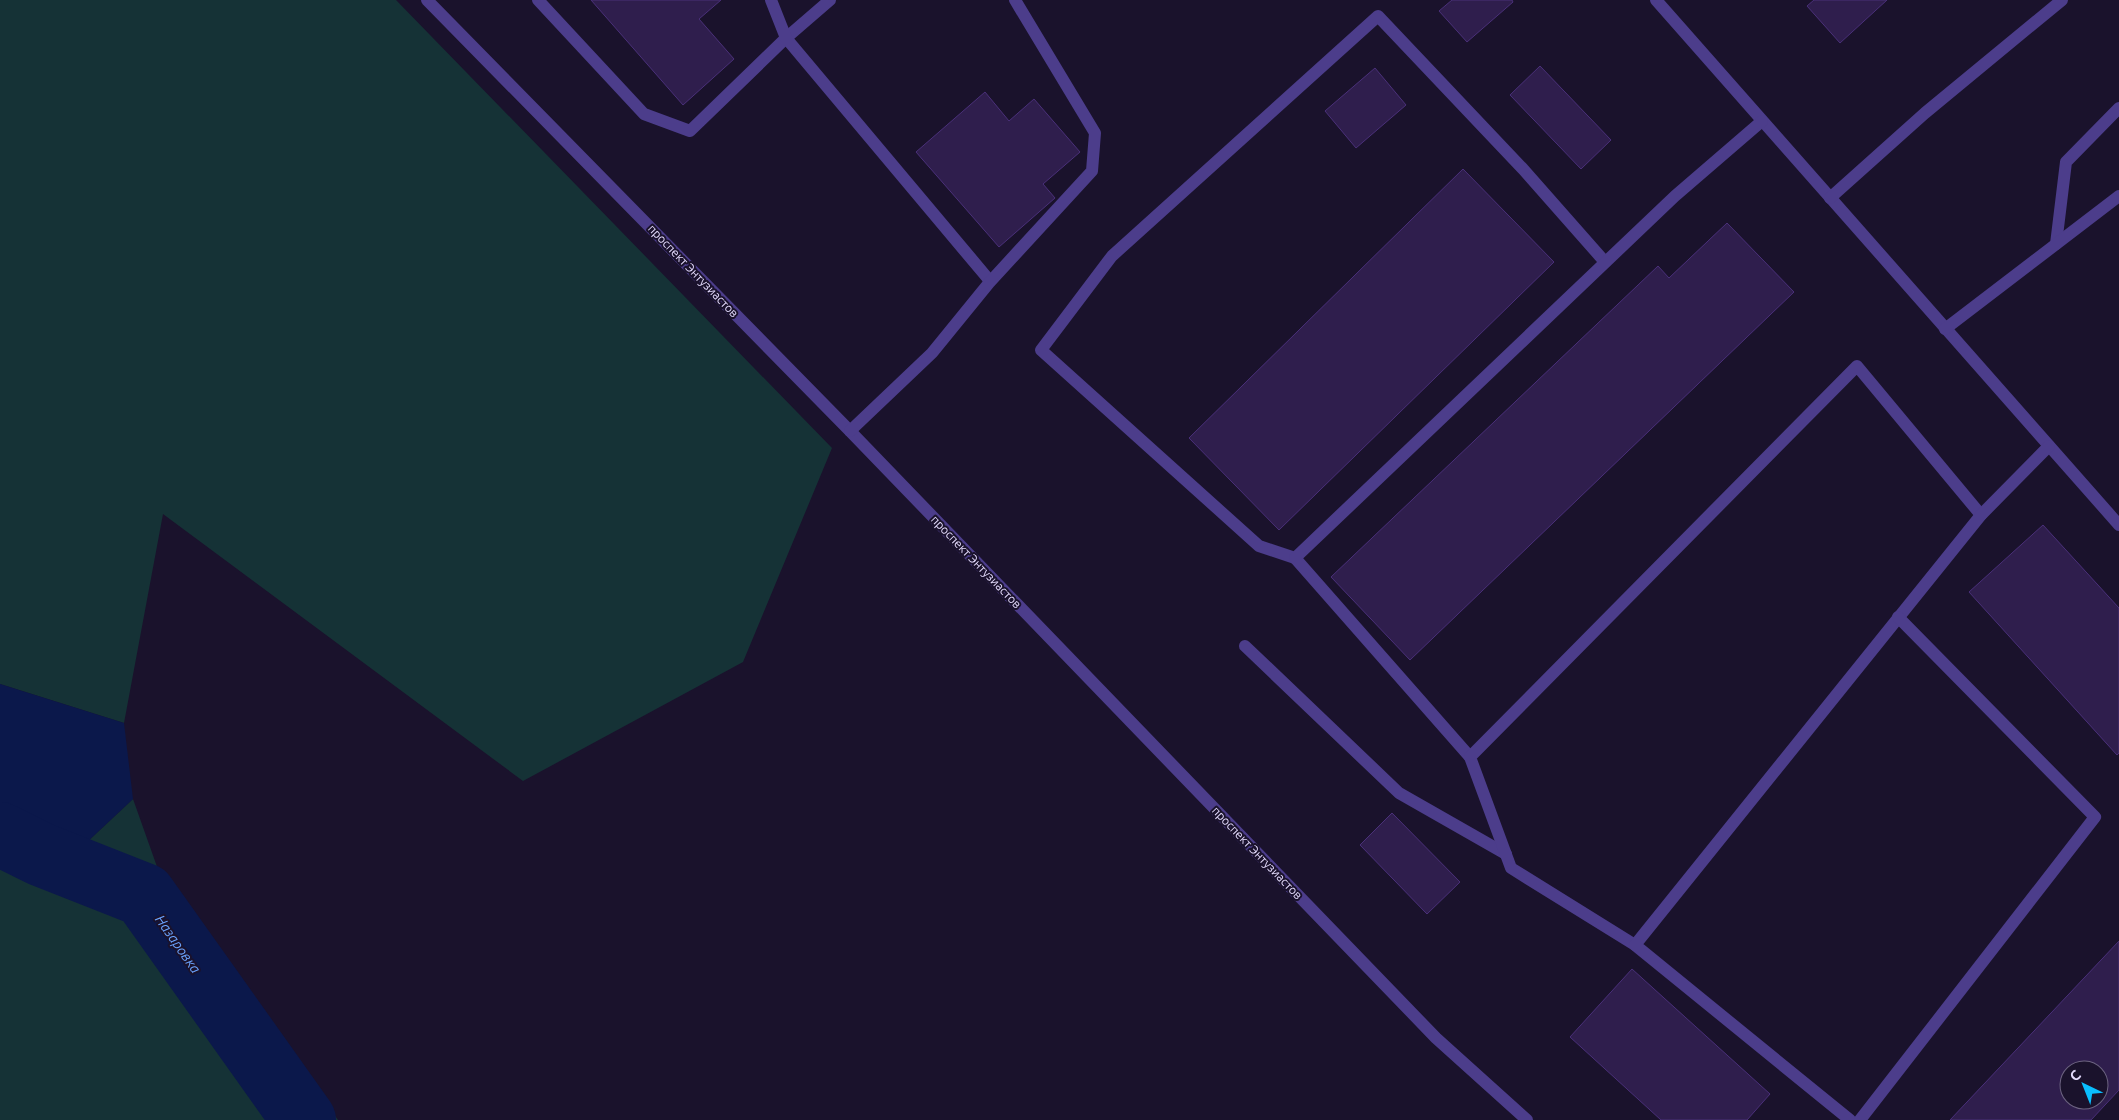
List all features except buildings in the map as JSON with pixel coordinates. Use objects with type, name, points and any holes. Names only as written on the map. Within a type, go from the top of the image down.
[{"type":"street","name":"проспект Энтузиастов","points":[[428,0],[850,432],[1436,1038],[1527,1120]]},
{"type":"street","points":[[538,0],[644,114],[690,131],[786,38],[830,0]]},
{"type":"street","points":[[770,0],[786,38],[990,281]]},
{"type":"street","points":[[850,432],[932,353],[990,281],[1092,171],[1094,132],[1016,0]]},
{"type":"street","points":[[1830,198],[1925,113],[2062,0]]},
{"type":"street","points":[[1663,2],[1830,198],[2119,525]]},
{"type":"street","points":[[1605,262],[1523,170],[1378,16],[1112,256],[1041,350],[1259,546],[1295,558],[1470,756],[1511,868],[1635,945],[1850,1120]]},
{"type":"street","points":[[2056,244],[2066,162],[2119,108]]},
{"type":"street","points":[[1295,558],[1675,196],[1762,120]]},
{"type":"street","points":[[1945,329],[2119,196]]},
{"type":"street","points":[[1470,756],[1857,366],[1980,515]]},
{"type":"street","points":[[1635,945],[1980,515],[2049,446]]},
{"type":"street","points":[[1860,1120],[2095,817],[1898,617]]},
{"type":"street","points":[[1245,646],[1399,793],[1506,854]]},
{"type":"green space","points":[[0,0],[396,0],[832,448],[743,662],[523,781],[163,514],[124,723],[0,684]]},
{"type":"green space","points":[[133,799],[161,878],[259,1005],[338,1120],[0,1120],[0,862],[69,859]]},
{"type":"shaded area","points":[[0,684],[124,723],[133,799],[69,859],[0,862]]},
{"type":"waterway","name":"Назаровка","points":[[0,834],[40,854],[144,895],[304,1120]]}]
